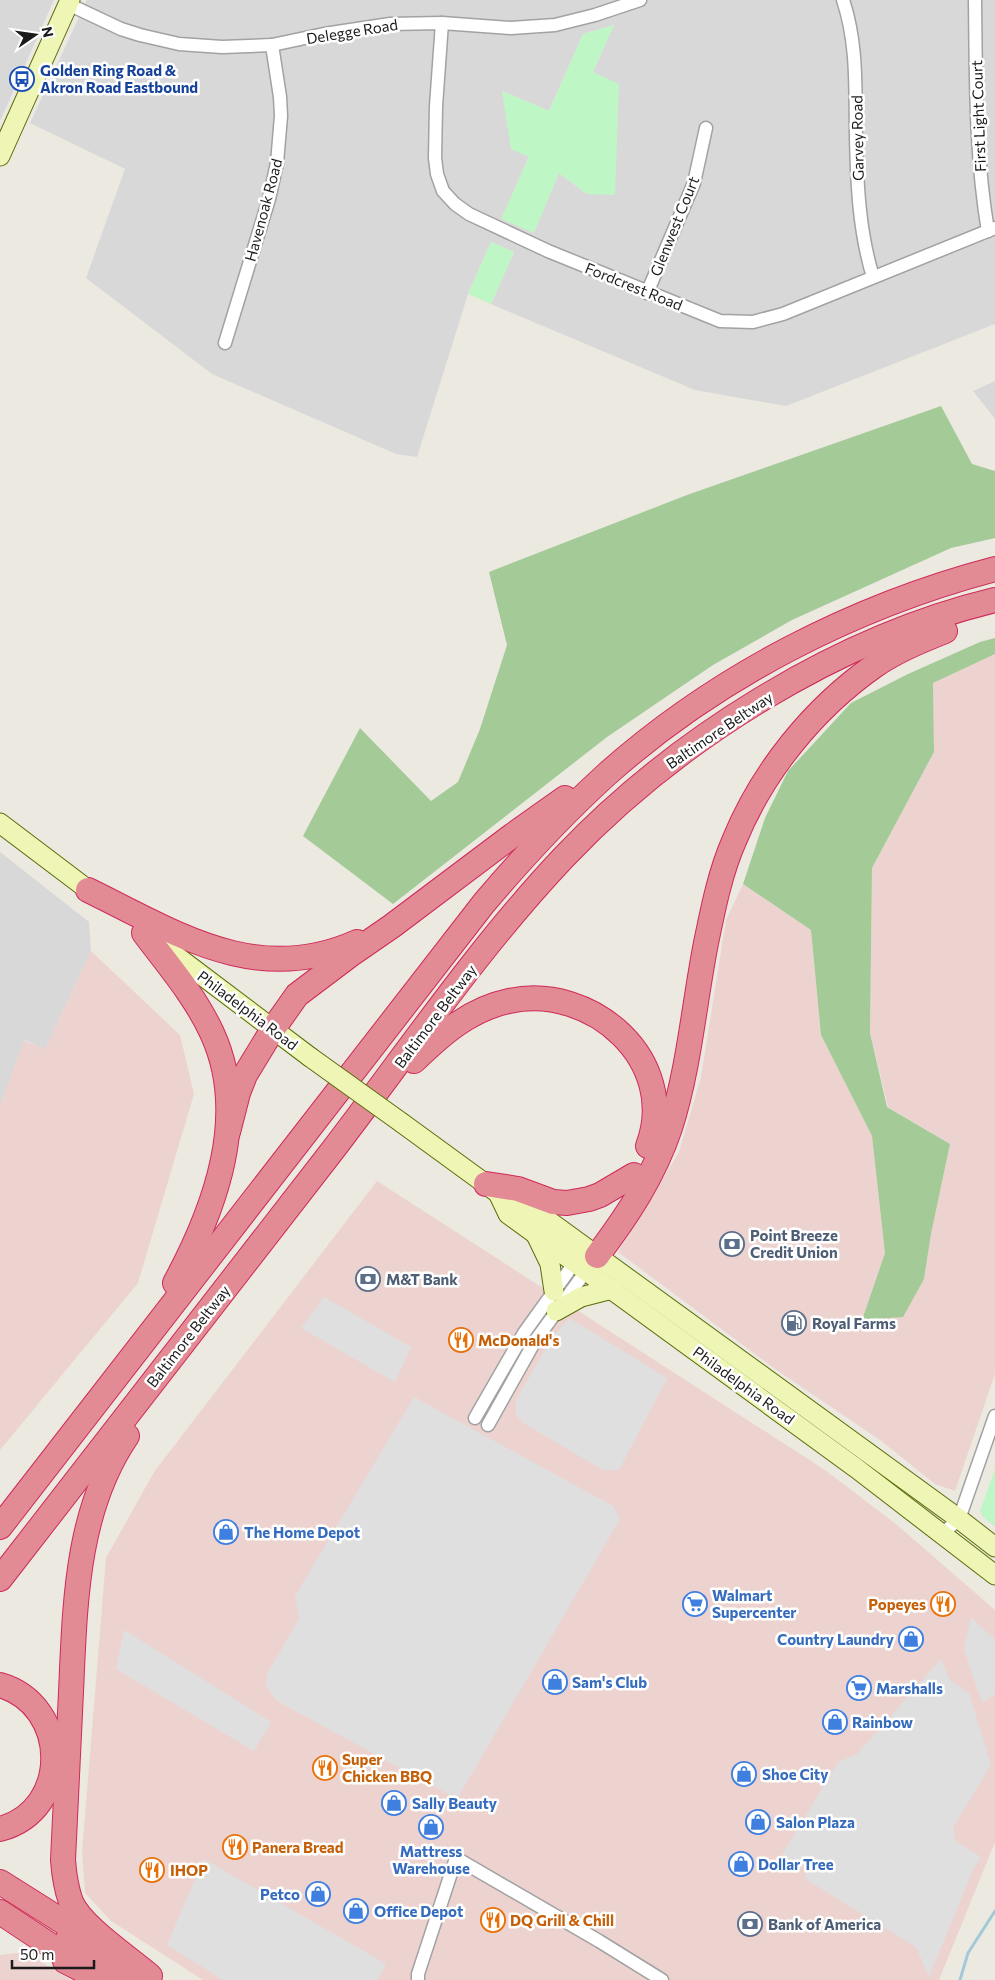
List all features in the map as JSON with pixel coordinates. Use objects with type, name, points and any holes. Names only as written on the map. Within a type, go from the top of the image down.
[{"type":"highway","name":"Baltimore Beltway","points":[[0,1527],[484,903],[522,858],[564,814],[608,774],[684,714],[784,652],[895,601],[995,569]]},
{"type":"highway","name":"Baltimore Beltway","points":[[0,1579],[369,1104],[447,999],[510,919],[549,874],[592,830],[655,774],[700,740],[751,706],[839,658],[932,619],[995,600]]},
{"type":"highway","points":[[586,1259],[619,1227],[645,1186],[669,1129],[680,1089],[714,904],[734,841],[757,794],[789,748],[822,710],[860,677],[908,646],[973,618],[995,613]]},
{"type":"highway","points":[[142,1345],[202,1230],[218,1180],[228,1132],[245,1075],[273,1029],[297,996],[350,955],[560,802],[608,774]]},
{"type":"highway","points":[[88,890],[192,941],[248,957],[286,959],[330,951],[348,946],[392,926]]},
{"type":"highway","points":[[144,932],[196,1003],[213,1034],[226,1082],[228,1132]]},
{"type":"highway","points":[[369,1104],[443,1034],[474,1013],[497,1004],[523,998],[538,998],[567,1003],[599,1017],[613,1027],[636,1051],[648,1072],[655,1097],[656,1119],[647,1150],[586,1259]]},
{"type":"highway","points":[[492,1188],[518,1189],[553,1202],[567,1203],[600,1195],[634,1175]]},
{"type":"highway","points":[[147,1979],[78,1913],[66,1888],[63,1860],[77,1582],[87,1528],[106,1474],[117,1451],[223,1291]]},
{"type":"highway","points":[[0,1499],[97,1402]]},
{"type":"highway","points":[[0,1685],[24,1695],[36,1708],[49,1731],[54,1754],[54,1766],[48,1786],[40,1800],[27,1816],[18,1822],[0,1829]]},
{"type":"highway","points":[[0,1882],[147,1979]]},
{"type":"highway","points":[[0,1898],[147,1979]]},
{"type":"highway","points":[[0,1912],[102,1980]]},
{"type":"highway","points":[[0,1933],[22,1938],[102,1980]]},
{"type":"main road","points":[[0,156],[69,2]]},
{"type":"main road","name":"Philadelphia Road","points":[[0,824],[310,1057],[492,1188],[520,1200],[586,1259],[959,1519],[995,1547]]},
{"type":"main road","name":"Philadelphia Road","points":[[492,1188],[508,1214],[535,1234],[586,1259],[612,1289],[736,1379],[995,1575]]},
{"type":"main road","points":[[535,1234],[550,1264],[554,1291]]},
{"type":"main road","points":[[556,1311],[581,1297],[612,1289]]},
{"type":"street","name":"Delegge Road","points":[[69,2],[122,29],[173,42],[201,46],[272,45],[364,27],[390,24],[442,22],[511,28],[555,25],[603,13],[640,0]]},
{"type":"street","name":"Garvey Road","points":[[843,0],[853,35],[855,53],[856,139],[860,216],[873,277]]},
{"type":"street","name":"First Light Court","points":[[975,0],[980,187],[991,230]]},
{"type":"street","name":"Fordcrest Road","points":[[442,22],[436,106],[435,158],[440,182],[449,199],[469,214],[548,251],[720,322],[748,322],[783,314],[991,230]]},
{"type":"street","name":"Havenoak Road","points":[[225,343],[267,207],[277,163],[281,116],[272,45]]},
{"type":"street","name":"Glenwest Court","points":[[647,293],[694,183],[706,128]]},
{"type":"street","points":[[475,1418],[524,1333],[554,1291],[586,1259]]},
{"type":"street","points":[[488,1426],[524,1360],[556,1311],[586,1259]]},
{"type":"street","points":[[942,1534],[959,1519],[995,1416]]},
{"type":"street","points":[[416,1978],[456,1858],[662,1980]]},
{"type":"shaded area","points":[[0,0],[54,0],[0,121]]},
{"type":"shaded area","points":[[87,0],[995,0],[995,324],[786,406],[695,390],[491,304],[514,252],[491,242],[468,294],[417,457],[396,454],[212,374],[86,278],[125,169],[30,123]],"holes":[[[614,25],[593,72],[587,194],[559,173],[534,232],[502,219],[529,156],[502,91],[549,111],[583,34]]]},
{"type":"shaded area","points":[[995,381],[995,419],[973,391]]},
{"type":"shaded area","points":[[995,654],[995,1374],[955,1491],[935,1484],[880,1440],[775,1369],[618,1252],[679,1152],[701,1077],[726,920],[743,884],[811,930],[821,1035],[872,1136],[885,1253],[862,1320],[924,1279],[931,1234],[950,1144],[888,1107],[870,1033],[872,868],[934,752],[933,683]]},
{"type":"shaded area","points":[[0,852],[89,922],[91,951],[45,1050],[25,1040],[0,1106]]},
{"type":"shaded area","points":[[91,951],[180,1035],[194,1094],[138,1283],[0,1450],[0,1105],[24,1041],[45,1049]]},
{"type":"shaded area","points":[[377,1181],[825,1470],[896,1524],[995,1610],[995,1842],[939,1980],[203,1980],[111,1921],[85,1893],[82,1852],[106,1558],[154,1472]]},
{"type":"shaded area","points":[[324,1297],[411,1347],[395,1382],[301,1328]]},
{"type":"shaded area","points":[[569,1318],[667,1378],[619,1470],[603,1470],[525,1424],[516,1415],[516,1400],[553,1336]]},
{"type":"shaded area","points":[[414,1397],[613,1506],[620,1519],[457,1799],[277,1701],[266,1686],[267,1674],[299,1619],[295,1596]]},
{"type":"shaded area","points":[[971,1617],[995,1640],[995,1694],[982,1703],[964,1649]]},
{"type":"shaded area","points":[[124,1630],[271,1722],[254,1751],[116,1669]]},
{"type":"shaded area","points":[[941,1659],[950,1680],[969,1693],[991,1765],[953,1827],[955,1841],[981,1857],[973,1870],[929,1977],[916,1947],[807,1880],[803,1866],[782,1855],[838,1762],[857,1754]]},
{"type":"shaded area","points":[[204,1859],[386,1964],[378,1980],[223,1980],[167,1945]]},
{"type":"shaded area","points":[[25,1952],[71,1980],[0,1980],[0,1955]]},
{"type":"green space","points":[[614,25],[593,72],[619,84],[615,195],[587,194],[559,173],[534,233],[501,219],[529,157],[511,149],[502,91],[549,111],[583,34]]},
{"type":"green space","points":[[491,242],[514,252],[491,304],[468,294]]},
{"type":"green space","points":[[941,406],[972,464],[995,471],[995,538],[951,548],[792,620],[713,665],[607,737],[393,904],[303,836],[360,728],[431,801],[458,782],[480,729],[507,645],[489,572],[687,495]]},
{"type":"green space","points":[[995,638],[995,654],[933,683],[934,752],[872,868],[870,1033],[887,1107],[950,1144],[931,1234],[924,1279],[903,1317],[862,1320],[885,1253],[872,1136],[821,1035],[811,930],[743,884],[765,818],[788,771],[851,703],[908,674],[980,642]]},
{"type":"green space","points":[[995,1469],[995,1527],[983,1517],[980,1511]]},
{"type":"waterway","points":[[960,1980],[968,1953],[995,1911]]},
{"type":"place","name":"Golden Ring Road & Akron Road Eastbound","points":[[22,79]]},
{"type":"place","name":"Point Breeze Credit Union","points":[[732,1244]]},
{"type":"place","name":"M&T Bank","points":[[368,1279]]},
{"type":"place","name":"Royal Farms","points":[[794,1323]]},
{"type":"place","name":"McDonald's","points":[[461,1340]]},
{"type":"place","name":"The Home Depot","points":[[226,1532]]},
{"type":"place","name":"Walmart Supercenter","points":[[695,1604]]},
{"type":"place","name":"Popeyes","points":[[943,1604]]},
{"type":"place","name":"Country Laundry","points":[[911,1639]]},
{"type":"place","name":"Sam's Club","points":[[555,1682]]},
{"type":"place","name":"Marshalls","points":[[859,1688]]},
{"type":"place","name":"Rainbow","points":[[835,1722]]},
{"type":"place","name":"Super Chicken BBQ","points":[[325,1768]]},
{"type":"place","name":"Shoe City","points":[[744,1774]]},
{"type":"place","name":"Sally Beauty","points":[[394,1803]]},
{"type":"place","name":"Salon Plaza","points":[[758,1822]]},
{"type":"place","name":"Mattress Warehouse","points":[[431,1827]]},
{"type":"place","name":"Panera Bread","points":[[235,1847]]},
{"type":"place","name":"Dollar Tree","points":[[741,1864]]},
{"type":"place","name":"IHOP","points":[[152,1870]]},
{"type":"place","name":"Petco","points":[[318,1894]]},
{"type":"place","name":"Office Depot","points":[[356,1911]]},
{"type":"place","name":"DQ Grill & Chill","points":[[493,1920]]},
{"type":"place","name":"Bank of America","points":[[750,1924]]}]
